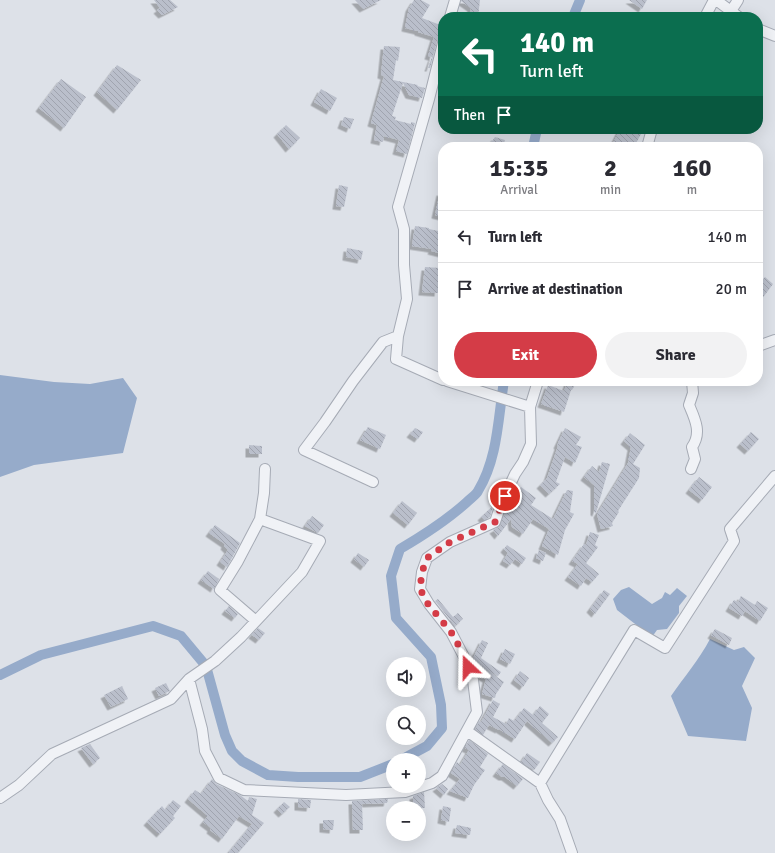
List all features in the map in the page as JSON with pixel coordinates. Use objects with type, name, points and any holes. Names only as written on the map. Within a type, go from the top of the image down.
[{"type":"street","points":[[451,12],[455,0]]},
{"type":"street","points":[[708,12],[715,0],[732,12]]},
{"type":"street","points":[[735,12],[738,0]]},
{"type":"street","points":[[763,30],[775,36]]},
{"type":"street","points":[[438,62],[398,207],[404,229],[404,265],[407,299],[398,336],[396,359],[438,378]]},
{"type":"street","points":[[373,482],[304,450],[383,342],[398,336]]},
{"type":"street","points":[[763,344],[775,340]]},
{"type":"street","points":[[463,386],[530,407]]},
{"type":"street","points":[[189,679],[202,729],[205,751],[218,778],[244,790],[346,796],[405,792],[432,783],[442,776],[477,712],[472,680],[464,655],[451,632],[428,604],[420,589],[422,572],[427,558],[450,542],[495,522],[501,504],[531,444],[530,407],[536,386]]},
{"type":"street","points":[[691,469],[695,459],[692,447],[696,441],[697,433],[696,422],[689,405],[693,393],[692,386]]},
{"type":"street","points":[[256,621],[220,590],[238,561],[260,519],[264,493],[265,469]]},
{"type":"street","points":[[540,783],[634,630],[664,648],[734,541],[730,529],[775,476]]},
{"type":"street","points":[[0,798],[19,785],[52,754],[171,699],[189,679],[216,661],[302,572],[320,541],[260,519]]},
{"type":"street","points":[[467,731],[540,783],[548,800],[560,818],[572,853]]},
{"type":"water","points":[[0,375],[54,382],[90,384],[123,378],[137,398],[123,453],[34,465],[0,477]]},
{"type":"water","points":[[629,587],[652,604],[662,598],[665,592],[670,595],[677,588],[687,596],[679,606],[679,613],[667,629],[657,630],[652,637],[617,610],[613,599],[621,590]]},
{"type":"water","points":[[710,639],[734,650],[744,647],[755,658],[742,686],[752,708],[746,741],[688,736],[671,696],[706,647]]},
{"type":"building","points":[[154,0],[170,0],[178,7],[162,15],[157,10],[160,8]]},
{"type":"building","points":[[355,0],[381,0],[363,9]]},
{"type":"building","points":[[414,0],[421,0],[430,5],[422,18],[438,24],[438,40],[430,68],[428,68],[432,57],[428,56],[434,37],[405,28],[409,8]]},
{"type":"building","points":[[480,0],[479,12],[471,12],[471,8],[461,1]]},
{"type":"building","points":[[629,0],[647,0],[642,9]]},
{"type":"building","points":[[384,46],[400,47],[398,61],[396,60],[393,80],[418,85],[417,86],[425,88],[422,98],[409,95],[403,83],[392,116],[396,117],[395,120],[411,124],[411,122],[415,123],[407,154],[396,151],[399,140],[384,136],[383,142],[374,140],[377,125],[371,123],[384,76],[381,75]]},
{"type":"building","points":[[117,65],[141,80],[117,110],[97,92]]},
{"type":"building","points":[[61,79],[86,97],[64,128],[39,108]]},
{"type":"building","points":[[321,89],[337,98],[330,111],[314,102]]},
{"type":"building","points":[[344,117],[354,119],[350,129],[341,125]]},
{"type":"building","points":[[286,125],[300,138],[289,149],[277,134]]},
{"type":"building","points":[[618,134],[641,134],[637,142],[614,142]]},
{"type":"building","points":[[495,137],[505,140],[504,142],[492,142]]},
{"type":"building","points":[[339,185],[348,187],[344,207],[336,206]]},
{"type":"building","points":[[438,201],[438,216],[435,215]]},
{"type":"building","points":[[415,226],[438,231],[438,253],[431,251],[432,249],[412,246]]},
{"type":"building","points":[[347,248],[363,251],[361,260],[346,257]]},
{"type":"building","points":[[425,267],[438,268],[438,293],[422,292]]},
{"type":"building","points":[[765,277],[773,284],[763,297],[763,279]]},
{"type":"building","points":[[548,386],[564,391],[566,386],[574,386],[571,390],[564,412],[541,404]]},
{"type":"building","points":[[368,427],[386,435],[380,449],[360,440]]},
{"type":"building","points":[[415,428],[423,432],[418,439],[410,434]]},
{"type":"building","points":[[565,428],[581,437],[576,445],[582,447],[575,463],[565,457],[556,482],[560,484],[549,494],[540,485],[547,478],[558,446],[557,445]]},
{"type":"building","points":[[751,432],[759,439],[748,451],[740,444]]},
{"type":"building","points":[[630,433],[645,445],[633,464],[640,468],[639,478],[618,511],[619,512],[612,523],[613,526],[601,529],[597,514],[628,463],[631,447],[624,441]]},
{"type":"building","points":[[249,445],[262,446],[262,454],[249,454]]},
{"type":"building","points":[[602,462],[610,464],[596,513],[594,512],[594,485],[584,477],[592,466],[599,472]]},
{"type":"building","points":[[699,477],[712,487],[702,500],[689,490]]},
{"type":"building","points":[[521,487],[536,498],[531,505],[553,519],[567,490],[573,491],[570,512],[574,514],[565,530],[558,555],[542,546],[549,529],[533,519],[523,534],[512,527],[511,519],[498,536],[493,530],[500,526],[507,507]]},
{"type":"building","points":[[402,501],[417,513],[408,525],[393,513]]},
{"type":"building","points":[[493,506],[490,517],[484,520],[481,517]]},
{"type":"building","points":[[312,516],[324,525],[318,533],[305,526]]},
{"type":"building","points":[[215,525],[240,543],[227,567],[220,562],[228,550],[224,546],[225,544],[209,533]]},
{"type":"building","points":[[590,532],[599,535],[595,545],[598,547],[586,563],[599,574],[592,582],[586,578],[581,586],[568,577],[578,564],[572,561],[584,544],[586,545]]},
{"type":"building","points":[[507,545],[526,558],[522,564],[515,559],[510,565],[503,561],[508,553],[504,549]]},
{"type":"building","points":[[539,550],[546,553],[543,561],[536,558]]},
{"type":"building","points":[[358,553],[369,560],[364,567],[354,559]]},
{"type":"building","points":[[208,571],[219,579],[214,589],[201,580]]},
{"type":"building","points":[[604,590],[610,594],[595,614],[590,609]]},
{"type":"building","points":[[741,596],[755,605],[757,601],[768,608],[760,621],[745,611],[742,616],[729,608],[734,600],[738,602]]},
{"type":"building","points":[[438,599],[453,617],[458,613],[463,619],[455,626],[435,601]]},
{"type":"building","points":[[229,606],[238,614],[235,618],[225,611]]},
{"type":"building","points":[[258,628],[265,633],[259,640],[252,635]]},
{"type":"building","points":[[715,629],[732,638],[729,645],[711,635]]},
{"type":"building","points":[[482,640],[488,643],[481,658],[501,672],[498,676],[490,672],[504,682],[495,698],[482,694],[486,679],[478,674],[482,668],[473,663],[472,660]]},
{"type":"building","points":[[505,649],[515,654],[510,664],[500,659]]},
{"type":"building","points":[[520,671],[529,678],[523,687],[514,680]]},
{"type":"building","points":[[166,683],[170,691],[159,696],[155,688]]},
{"type":"building","points":[[122,686],[128,699],[111,707],[104,695]]},
{"type":"building","points":[[493,700],[500,704],[493,717],[506,724],[509,718],[514,721],[524,708],[533,715],[540,706],[549,714],[542,723],[558,737],[552,743],[527,721],[515,739],[499,729],[489,725],[483,735],[475,729],[479,721],[481,722]]},
{"type":"building","points":[[469,740],[488,754],[480,767],[485,770],[474,785],[468,798],[450,791],[460,779],[451,773],[457,762],[460,765],[469,750],[465,748]]},
{"type":"building","points":[[90,744],[100,758],[93,764],[81,748]]},
{"type":"building","points":[[527,753],[540,762],[534,770],[521,762]]},
{"type":"building","points":[[503,764],[523,779],[517,786],[505,777],[502,777],[496,773]]},
{"type":"building","points":[[212,779],[216,784],[240,795],[248,801],[249,797],[257,799],[252,815],[264,823],[238,853],[228,853],[252,824],[239,816],[222,839],[210,830],[211,828],[203,822],[208,816],[188,799],[195,790],[201,794]]},
{"type":"building","points":[[442,784],[448,789],[444,795],[436,788]]},
{"type":"building","points":[[424,793],[425,801],[413,801],[413,796]]},
{"type":"building","points":[[298,799],[311,800],[310,808],[298,807]]},
{"type":"building","points":[[388,799],[386,803],[362,804],[363,830],[353,830],[352,801]]},
{"type":"building","points":[[173,800],[181,806],[173,816],[175,818],[160,834],[147,822],[162,806],[165,810]]},
{"type":"building","points":[[284,802],[290,807],[282,814],[277,809]]},
{"type":"building","points":[[443,806],[451,808],[449,822],[441,820]]},
{"type":"building","points":[[323,820],[334,820],[333,830],[323,829]]},
{"type":"building","points":[[457,825],[471,828],[470,835],[455,833]]},
{"type":"waterway","points":[[575,12],[580,0]]},
{"type":"waterway","points":[[534,142],[536,134]]},
{"type":"waterway","points":[[414,753],[427,746],[442,728],[441,705],[431,657],[396,618],[391,576],[400,549],[443,521],[459,509],[478,491],[490,465],[496,438],[503,386]]},
{"type":"waterway","points":[[0,675],[41,655],[153,626],[181,636],[206,666],[225,735],[232,751],[242,761],[268,775],[298,777],[360,777],[386,767]]},
{"type":"route","points":[[468,667],[464,655],[451,632],[428,604],[420,589],[422,572],[427,558],[450,542],[495,522],[505,496]]}]
